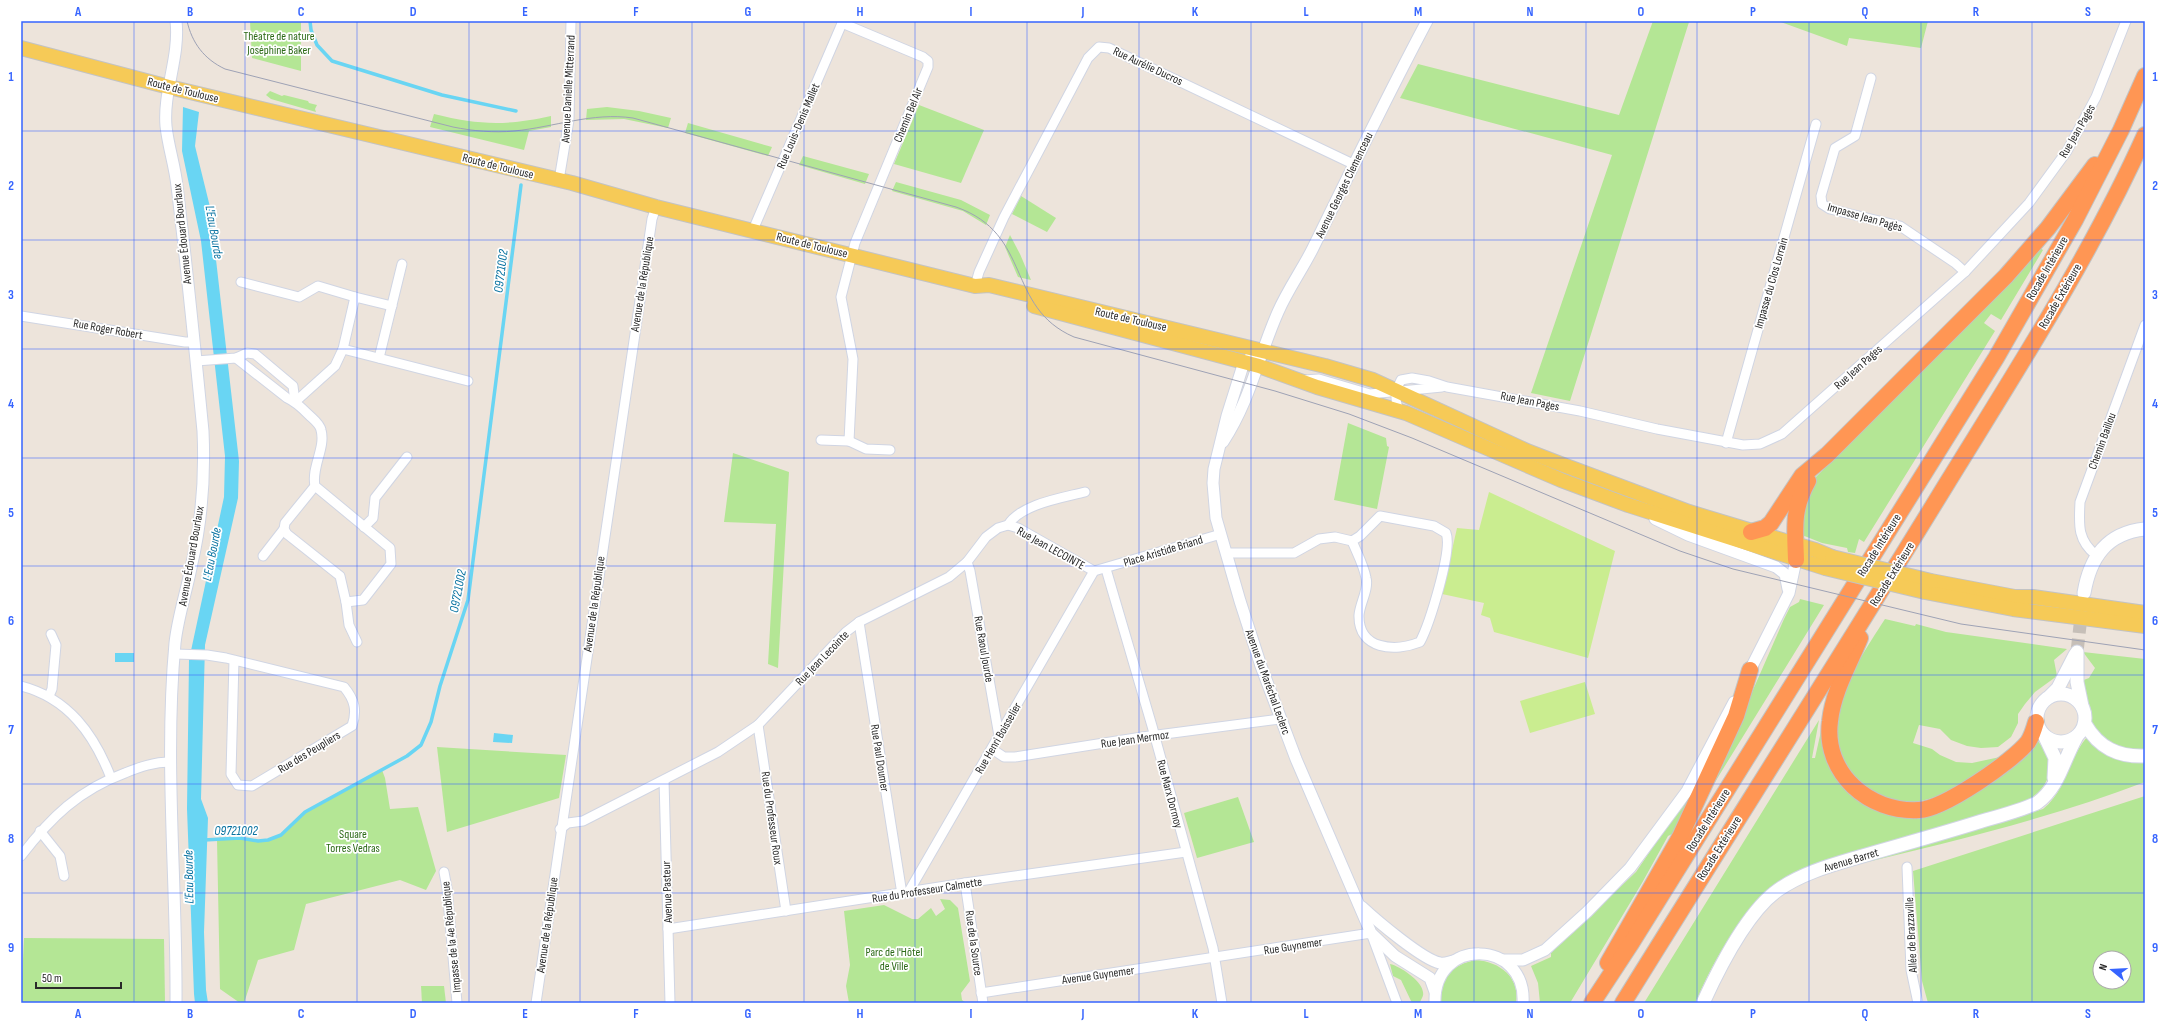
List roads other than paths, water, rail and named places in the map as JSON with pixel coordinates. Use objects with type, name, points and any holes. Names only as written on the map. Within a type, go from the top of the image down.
[{"type":"highway","name":"Rocade Intérieure","points":[[1592,1003],[1636,936],[1996,358],[2075,220],[2121,130],[2145,76]]},
{"type":"highway","points":[[1751,532],[1765,528],[1771,523],[1802,476],[1827,454],[2006,276],[2048,228],[2121,130]]},
{"type":"highway","name":"Rocade Extérieure","points":[[1623,1003],[1874,602],[2015,373],[2085,253],[2145,135]]},
{"type":"highway","points":[[1796,553],[1794,518],[1798,502],[1808,481],[1827,454]]},
{"type":"highway","points":[[1874,602],[1835,696],[1830,720],[1829,738],[1832,755],[1840,771],[1850,784],[1865,796],[1879,804],[1899,809],[1920,810],[1936,807],[1959,796],[2021,749],[2033,733],[2036,722]]},
{"type":"highway","points":[[1587,1003],[1622,936],[1683,830],[1736,716],[1750,670]]},
{"type":"main road","name":"Route de Toulouse","points":[[21,48],[169,87],[558,180],[656,207],[975,286],[988,294],[1259,366],[1346,396],[1400,412],[1460,435],[1561,480],[1628,505],[1796,553]]},
{"type":"main road","name":"Route de Toulouse","points":[[975,286],[990,285],[1264,350],[1353,374],[1396,390],[1534,453],[1689,512],[1751,532],[1796,553]]},
{"type":"main road","points":[[2084,593],[2090,566],[2096,555],[2113,540],[2126,533],[2145,529]]},
{"type":"main road","points":[[1796,553],[1829,563],[2013,609],[2145,626]]},
{"type":"main road","points":[[1928,587],[2015,597],[2033,597],[2145,613]]},
{"type":"main road","points":[[2114,623],[2145,633]]},
{"type":"main road","points":[[2045,737],[2060,743],[2076,738],[2085,724],[2077,682],[2077,652],[2058,688],[2039,707],[2036,722],[2055,758],[2055,772],[2052,788]]},
{"type":"main road","points":[[2050,696],[2064,694],[2077,700],[2082,706]]},
{"type":"main road","points":[[2085,724],[2097,742],[2107,749],[2133,756],[2145,756]]},
{"type":"main road","name":"Avenue Barret","points":[[1703,1003],[1714,978],[1733,947],[1763,904],[1778,890],[1797,879],[1836,864],[2028,807],[2045,797],[2052,788],[2076,738]]},
{"type":"street","name":"Avenue Édouard Bourlaux","points":[[176,21],[176,58],[169,87],[166,127],[177,183],[204,446],[201,510],[192,563],[177,632],[175,654],[170,762],[176,1003]]},
{"type":"street","name":"Avenue Danielle Mitterrand","points":[[558,180],[569,120],[571,21]]},
{"type":"street","name":"Avenue Georges Clemenceau","points":[[1259,366],[1278,312],[1312,249],[1353,164],[1426,21]]},
{"type":"street","name":"Rue Jean Pages","points":[[1396,390],[1401,380],[1404,378],[1430,381],[1447,387],[1580,411],[1726,443],[1743,445],[1760,444],[1782,434],[1965,272],[2029,203],[2067,151],[2096,97],[2126,21]]},
{"type":"street","name":"Rue Louis-Denis Mallet","points":[[753,230],[843,22]]},
{"type":"street","name":"Chemin Bel Air","points":[[843,22],[928,60],[928,67],[851,255]]},
{"type":"street","name":"Rue Aurélie Ducros","points":[[975,286],[979,272],[1002,222],[1088,58],[1099,47],[1109,48],[1353,164]]},
{"type":"street","name":"Impasse Jean Pagès","points":[[1871,78],[1855,136],[1835,148],[1822,196],[1822,204],[1830,209],[1900,226],[1955,263],[1965,272]]},
{"type":"street","name":"Impasse du Clos Lorrain","points":[[1726,443],[1816,124]]},
{"type":"street","name":"Avenue de la République","points":[[536,1003],[560,829],[652,219],[656,207]]},
{"type":"street","points":[[849,441],[853,359],[840,297],[851,255]]},
{"type":"street","points":[[378,358],[402,264]]},
{"type":"street","points":[[241,282],[299,297],[318,286],[392,306]]},
{"type":"street","points":[[295,402],[335,366],[343,348],[355,297]]},
{"type":"street","name":"Rue Roger Robert","points":[[21,316],[194,342]]},
{"type":"street","name":"Chemin Baillou","points":[[2096,555],[2090,550],[2079,529],[2080,502],[2145,324]]},
{"type":"street","points":[[343,348],[468,381]]},
{"type":"street","points":[[1244,362],[1264,350]]},
{"type":"street","points":[[196,361],[232,358],[247,353],[255,354],[293,386],[295,402]]},
{"type":"street","points":[[232,358],[287,398],[295,402],[321,429],[321,438],[314,479],[315,486],[390,548],[390,564],[363,600],[346,602]]},
{"type":"street","name":"Avenue du Maréchal Leclerc","points":[[1244,362],[1219,449],[1213,484],[1215,513],[1220,534],[1260,666],[1280,719],[1371,933],[1395,956],[1430,978],[1435,997]]},
{"type":"street","name":"Avenue du Maréchal Leclerc","points":[[1219,449],[1238,420],[1259,366]]},
{"type":"street","points":[[1302,380],[1319,379],[1370,394],[1396,390],[1397,405],[1400,412]]},
{"type":"street","points":[[821,440],[849,441],[866,449],[890,450]]},
{"type":"street","points":[[364,527],[373,518],[375,498],[407,457]]},
{"type":"street","points":[[263,556],[284,529],[285,523],[315,486]]},
{"type":"street","name":"Rue Jean Lecointe","points":[[560,829],[568,823],[583,821],[718,752],[758,725],[846,632],[859,622],[949,577],[967,562],[986,537],[998,528],[1008,525],[1012,518],[1021,512],[1046,502],[1085,492]]},
{"type":"street","points":[[1628,505],[1688,535],[1776,567],[1785,574],[1789,593]]},
{"type":"street","points":[[1226,553],[1294,553],[1319,538],[1334,537],[1352,541],[1360,536],[1380,516],[1438,528],[1446,533],[1447,544],[1431,617],[1420,642],[1397,649],[1375,643],[1366,636],[1360,622],[1359,613],[1367,580],[1352,541]]},
{"type":"street","name":"Rue Jean LECOINTE","points":[[1008,525],[1018,528],[1094,571]]},
{"type":"street","points":[[284,529],[287,534],[340,576],[346,602],[349,626],[357,642]]},
{"type":"street","name":"Place Aristide Briand","points":[[1094,571],[1106,569],[1220,534]]},
{"type":"street","points":[[1502,960],[1523,960],[1545,950],[1587,912],[1630,868],[1687,791],[1708,755],[1789,593],[1796,553]]},
{"type":"street","name":"Rue Raoul Jourde","points":[[967,562],[970,571],[999,736]]},
{"type":"street","name":"Rue Marx Dormoy","points":[[1106,569],[1155,736],[1215,958],[1222,1003]]},
{"type":"street","name":"Rue Henri Boisselier","points":[[905,893],[992,749],[1094,571]]},
{"type":"street","name":"Rue Paul Doumer","points":[[859,622],[905,893]]},
{"type":"street","points":[[49,696],[52,689],[56,645],[51,634]]},
{"type":"street","name":"Rue des Peupliers","points":[[175,654],[207,655],[234,660],[344,687],[349,693],[356,713],[352,726],[252,786],[238,785],[231,774],[234,660]]},
{"type":"street","points":[[21,686],[49,696],[66,709],[86,729],[111,778]]},
{"type":"street","name":"Rue Jean Mermoz","points":[[992,749],[1004,757],[1015,757],[1280,719]]},
{"type":"street","name":"Rue du Professeur Roux","points":[[758,725],[786,911]]},
{"type":"street","points":[[21,856],[40,831],[72,801],[111,778],[145,766],[170,762]]},
{"type":"street","name":"Avenue Pasteur","points":[[664,780],[670,1003]]},
{"type":"street","points":[[40,831],[60,856],[64,876]]},
{"type":"street","name":"Rue du Professeur Calmette","points":[[668,929],[965,883],[1186,852]]},
{"type":"street","name":"Allée de Brazzaville","points":[[1908,867],[1911,970],[1918,1003]]},
{"type":"street","name":"Impasse de la 4e République","points":[[444,872],[447,888],[457,1003]]},
{"type":"street","name":"Rue de la Source","points":[[965,883],[983,1003]]},
{"type":"street","name":"Avenue du Maréchal Leclerc","points":[[1360,905],[1402,940],[1426,956],[1439,963],[1453,962]]},
{"type":"street","points":[[1371,933],[1397,1003]]},
{"type":"street","name":"Rue Guynemer","points":[[1215,958],[1371,933]]},
{"type":"street","points":[[1435,997],[1438,980],[1444,970],[1453,962],[1472,953],[1490,954],[1502,960],[1518,975],[1522,985],[1523,1003]]},
{"type":"street","name":"Avenue Guynemer","points":[[981,993],[1215,958]]},
{"type":"water","points":[[183,107],[199,112],[195,146],[210,207],[239,461],[238,498],[205,645],[201,799],[208,818],[204,932],[206,990],[208,1003],[195,1003],[194,994],[187,809],[189,660],[224,497],[225,456],[201,241],[182,151]]},
{"type":"water","points":[[115,653],[134,653],[134,662],[115,662]]},
{"type":"water","points":[[494,733],[513,735],[512,743],[493,742]]},
{"type":"waterway","name":"O9721002","points":[[310,21],[311,30],[317,45],[332,61],[442,95],[516,111]]},
{"type":"waterway","name":"O9721002","points":[[204,840],[240,838],[258,841],[268,840],[281,835],[305,812],[407,756],[421,745],[431,722],[440,686],[468,600],[521,185]]},
{"type":"tunnel","points":[[2077,652],[2082,608]]},
{"type":"tram line","points":[[187,21],[192,36],[200,50],[211,60],[225,69],[453,127],[468,130],[506,132],[588,118],[633,118],[956,207],[980,219],[997,234],[1009,252],[1037,308],[1052,324],[1074,337],[1275,391],[1349,414],[1412,438],[1680,551],[1733,569],[1961,624],[2145,650]]},
{"type":"park label","name":"Théatre de nature Joséphine Baker","points":[[279,43]]},
{"type":"park label","name":"Square Torres Vedras","points":[[353,841]]},
{"type":"park label","name":"Parc de l'Hôtel de Ville","points":[[894,959]]},
{"type":"water label","name":"L'Eau Bourde","points":[[215,232]]},
{"type":"water label","name":"L'Eau Bourde","points":[[211,554]]},
{"type":"water label","name":"L'Eau Bourde","points":[[188,877]]}]
